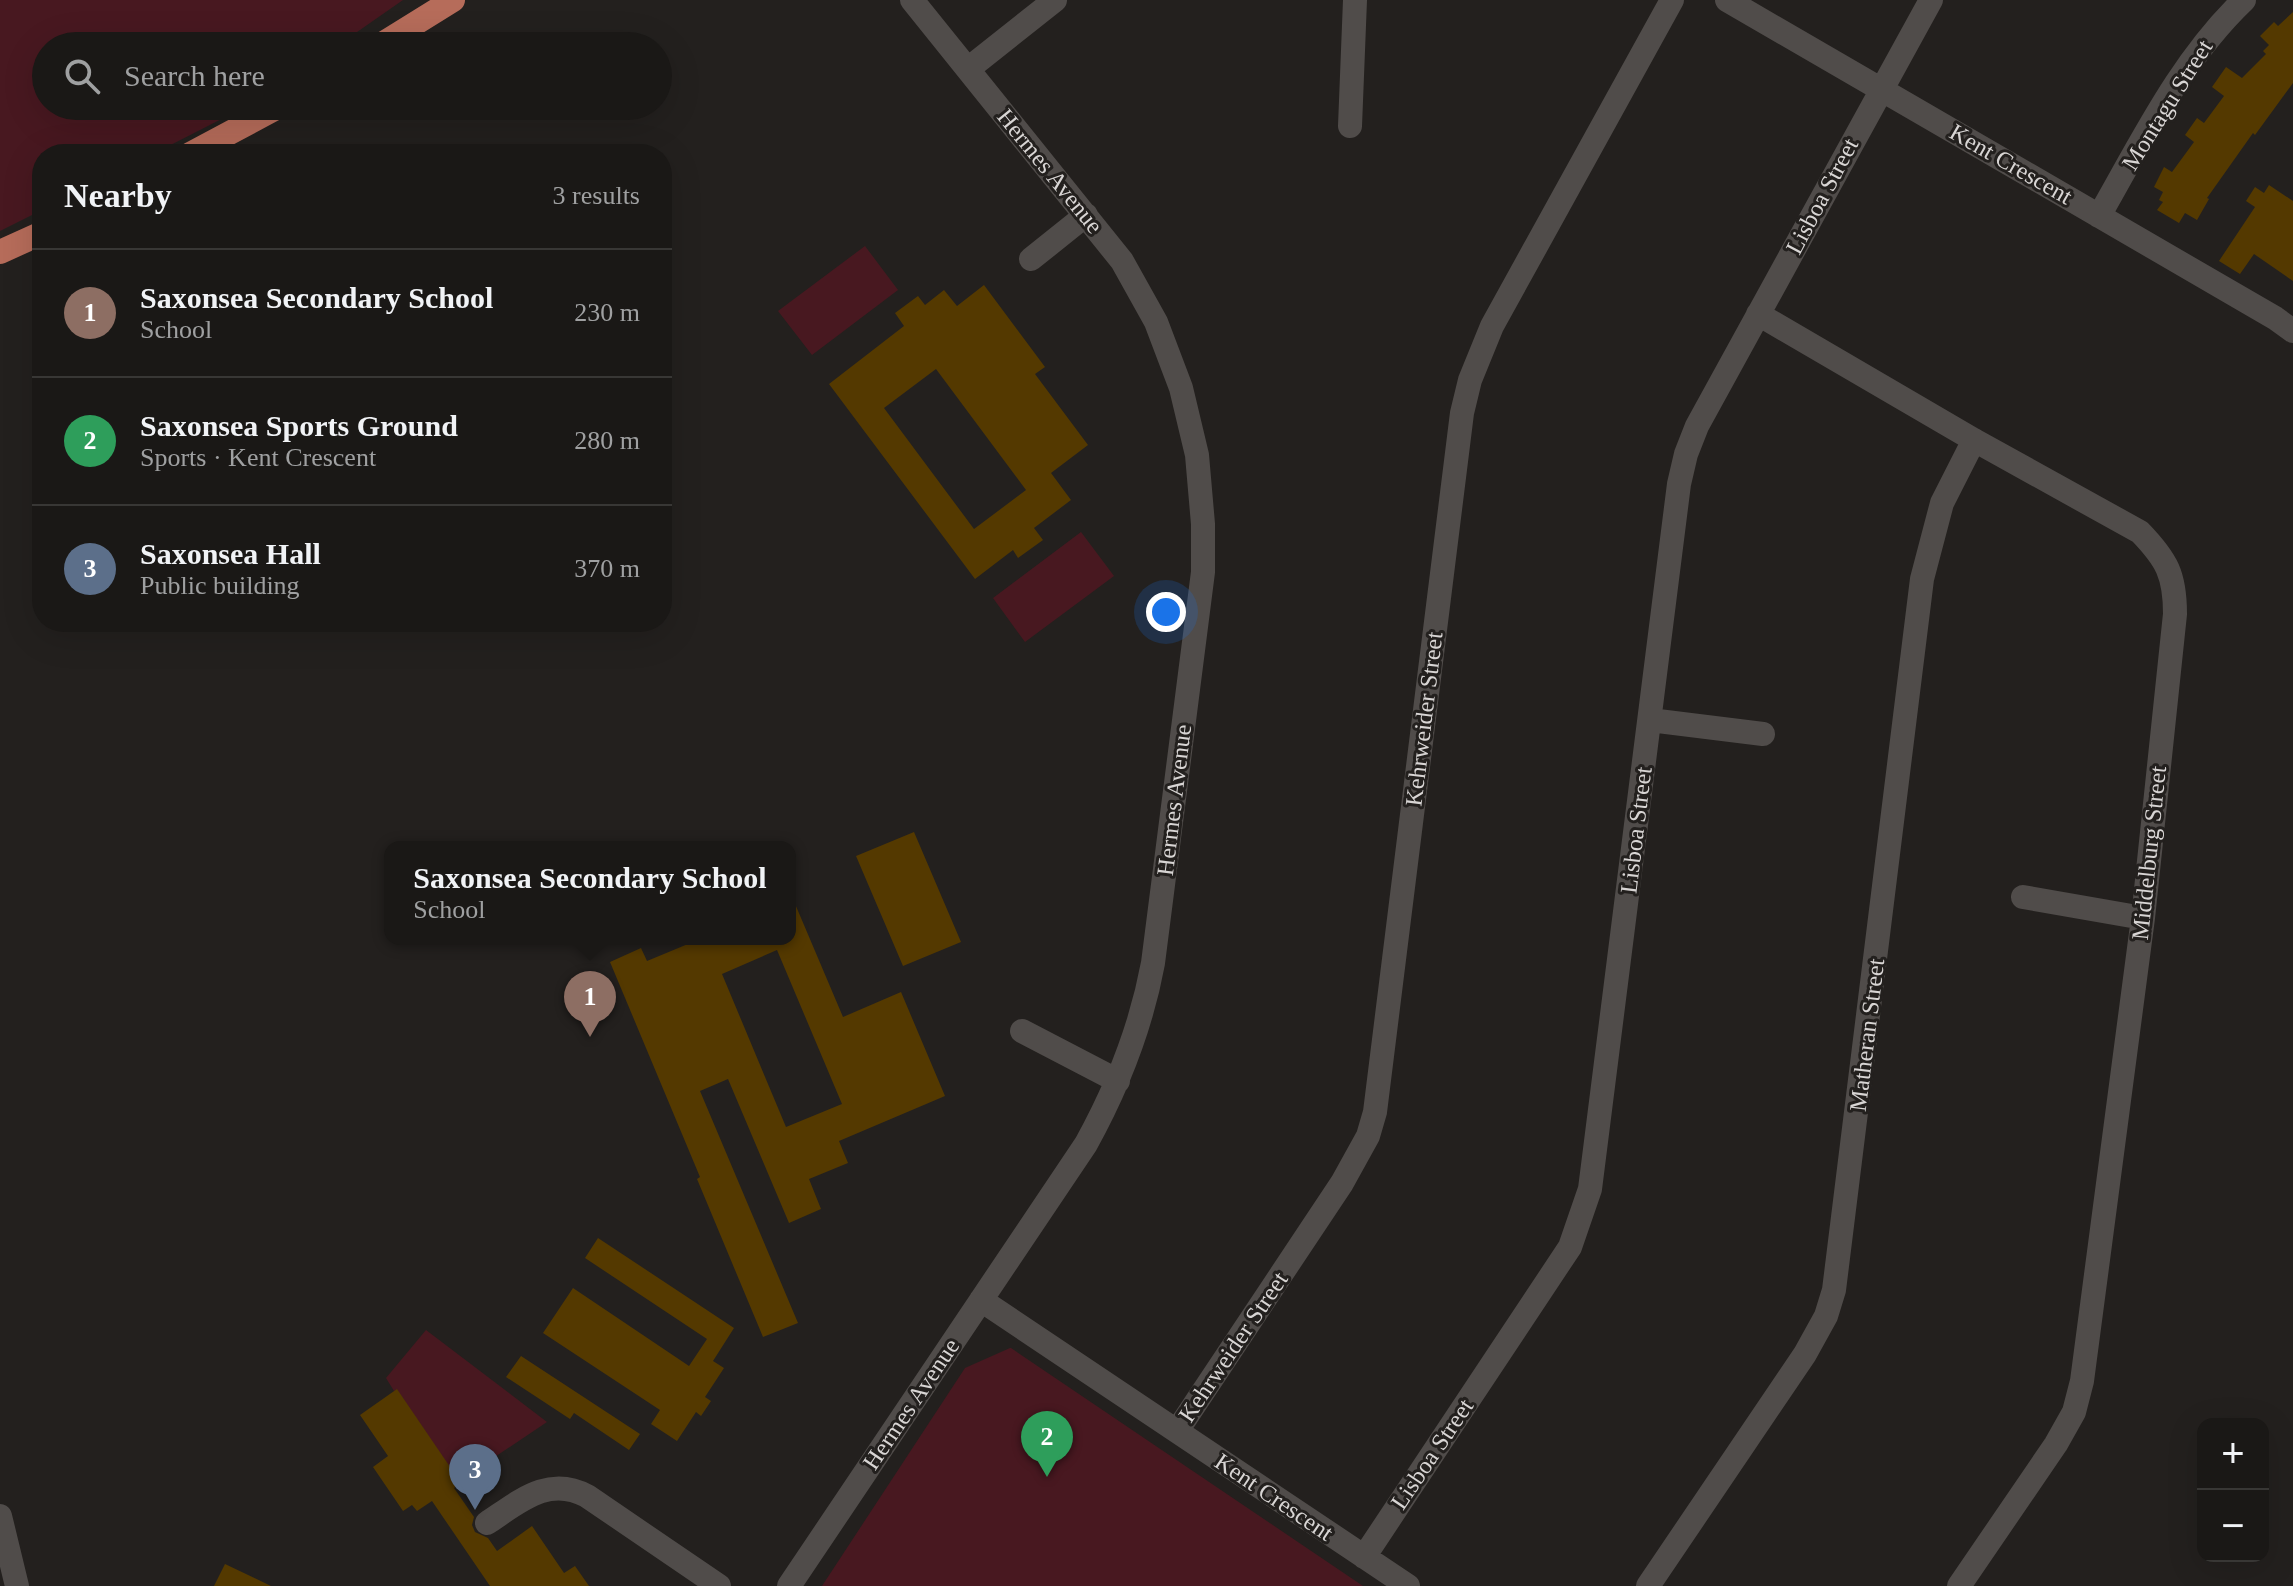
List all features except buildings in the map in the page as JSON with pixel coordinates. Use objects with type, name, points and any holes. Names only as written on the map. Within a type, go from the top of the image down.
[{"type":"main road","points":[[402,32],[453,0]]},
{"type":"main road","points":[[209,144],[254,120]]},
{"type":"main road","points":[[0,252],[32,238]]},
{"type":"street","name":"Hermes Avenue","points":[[789,1586],[1086,1144],[1118,1081],[1139,1023],[1153,963],[1203,572],[1203,524],[1197,455],[1190,421],[1156,322],[1128,271],[1086,215],[912,0]]},
{"type":"street","points":[[968,69],[1055,0]]},
{"type":"street","points":[[1350,126],[1355,0]]},
{"type":"street","name":"Kehrweider Street","points":[[1177,1431],[1342,1183],[1368,1136],[1375,1112],[1462,413],[1470,380],[1492,326],[1672,0]]},
{"type":"street","name":"Kent Crescent","points":[[1727,0],[2293,331]]},
{"type":"street","name":"Lisboa Street","points":[[1364,1557],[1570,1247],[1582,1218],[1590,1189],[1671,545],[1686,454],[1697,426],[1931,0]]},
{"type":"street","name":"Montagu Street","points":[[2099,216],[2184,70],[2226,17],[2244,0]]},
{"type":"street","points":[[1031,259],[1086,215]]},
{"type":"street","name":"Middelburg Street","points":[[1758,314],[2140,532],[2160,552],[2170,570],[2175,589],[2175,614],[2143,918],[2082,1381],[2074,1412],[2056,1444],[1959,1586]]},
{"type":"street","name":"Matheran Street","points":[[1648,1586],[1805,1354],[1826,1316],[1834,1290],[1922,579],[1942,503],[1974,440]]},
{"type":"street","points":[[1650,720],[1763,734]]},
{"type":"street","points":[[2023,897],[2143,918]]},
{"type":"street","points":[[1022,1031],[1118,1081]]},
{"type":"street","name":"Kent Crescent","points":[[981,1300],[1408,1586]]},
{"type":"street","points":[[487,1523],[534,1492],[545,1488],[567,1488],[587,1496],[719,1586]]},
{"type":"street","points":[[0,1516],[4,1546],[17,1586]]},
{"type":"shaded area","points":[[0,0],[403,0],[357,32],[32,32],[32,120],[220,120],[173,144],[32,144],[32,215],[0,231]]},
{"type":"shaded area","points":[[865,246],[898,290],[812,355],[778,311]]},
{"type":"shaded area","points":[[1081,532],[1114,576],[1025,642],[993,598]]},
{"type":"shaded area","points":[[426,1330],[547,1422],[459,1481],[386,1378]]},
{"type":"shaded area","points":[[1010,1348],[1363,1586],[822,1586],[965,1368]]},
{"type":"place","name":"Saxonsea Secondary School","points":[[590,1037]]},
{"type":"place","name":"Saxonsea Sports Ground","points":[[1047,1477]]},
{"type":"place","name":"Saxonsea Hall","points":[[475,1510]]}]
